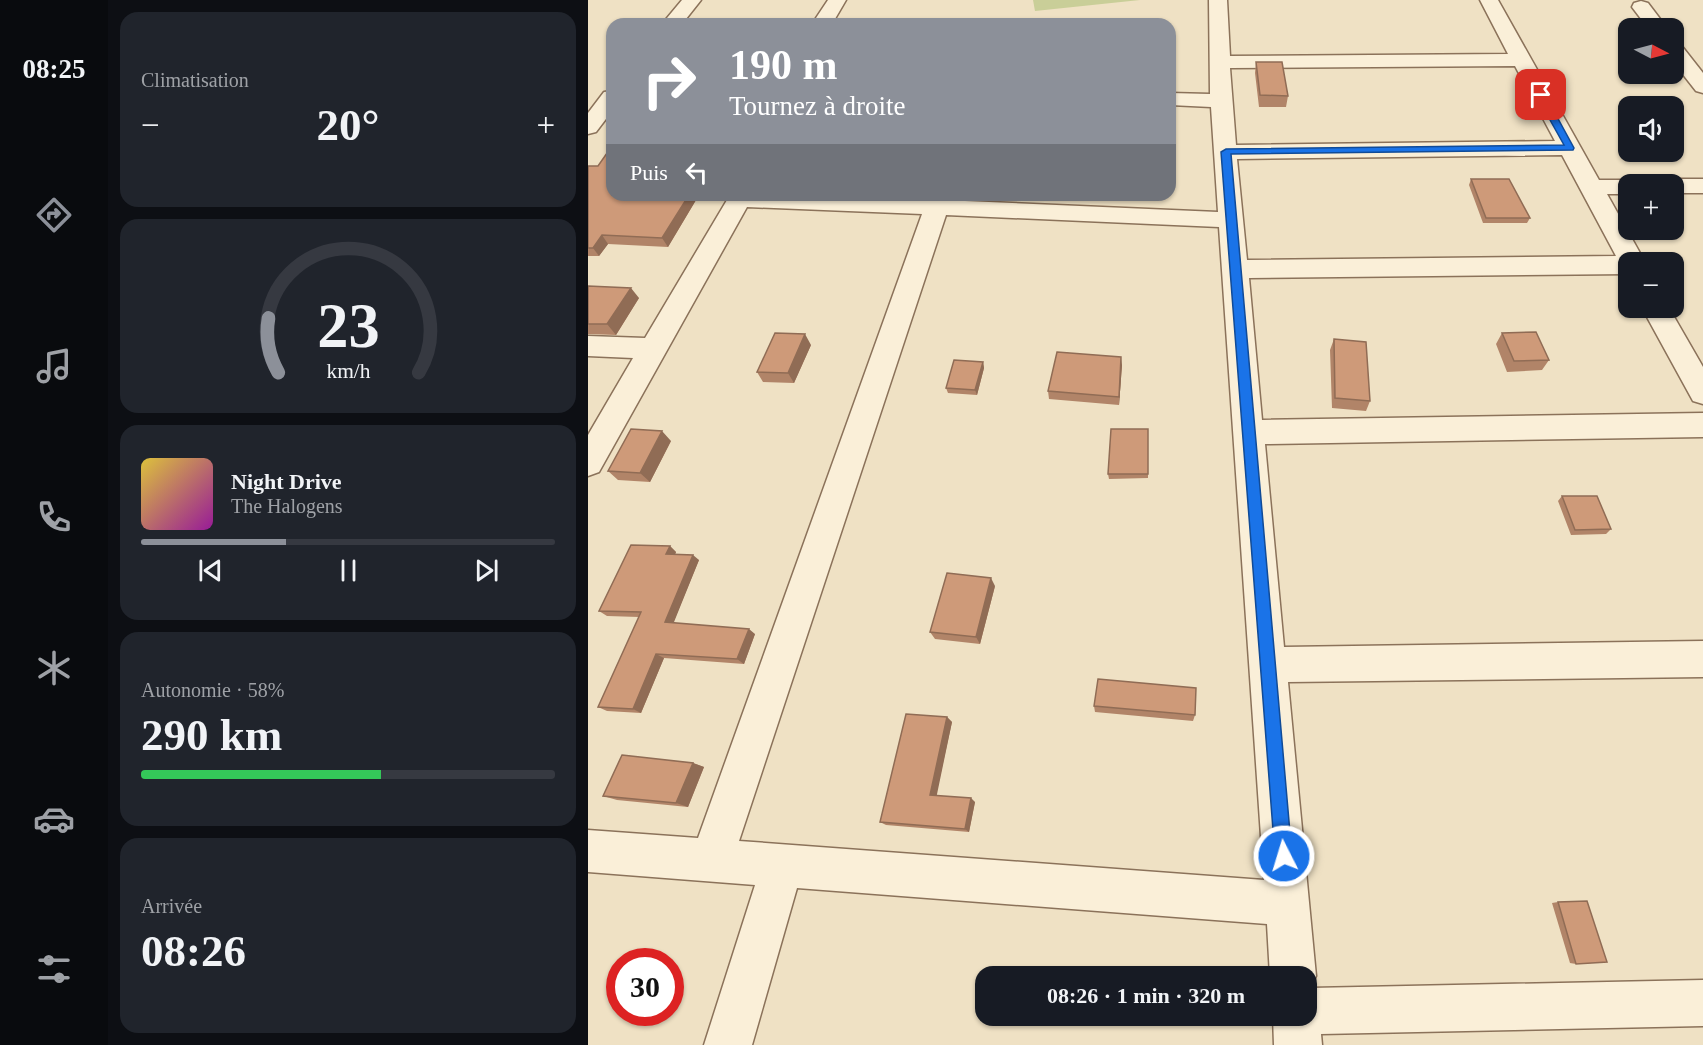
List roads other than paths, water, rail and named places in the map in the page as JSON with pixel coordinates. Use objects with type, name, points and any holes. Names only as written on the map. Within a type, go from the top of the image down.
[{"type":"street","points":[[677,18],[692,0]]},
{"type":"street","points":[[826,18],[837,0]]},
{"type":"street","points":[[1218,0],[1221,101],[1292,966]]},
{"type":"street","points":[[1489,0],[1624,252]]},
{"type":"street","points":[[1641,7],[1650,18]]},
{"type":"street","points":[[1220,62],[1521,60]]},
{"type":"street","points":[[1684,62],[1703,87]]},
{"type":"street","points":[[1176,99],[1221,101]]},
{"type":"street","points":[[588,127],[606,105]]},
{"type":"street","points":[[1226,152],[1570,148]]},
{"type":"street","points":[[1684,186],[1703,186]]},
{"type":"street","points":[[1591,187],[1618,187]]},
{"type":"street","points":[[588,463],[739,201]]},
{"type":"street","points":[[819,201],[1231,220]]},
{"type":"street","points":[[711,861],[937,207]]},
{"type":"street","points":[[1235,269],[1618,264]]},
{"type":"street","points":[[1662,318],[1703,393]]},
{"type":"street","points":[[588,346],[653,350]]},
{"type":"street","points":[[1249,432],[1703,426]]},
{"type":"street","points":[[1268,665],[1703,658]]},
{"type":"street","points":[[588,851],[1287,904]]},
{"type":"street","points":[[728,1045],[782,866]]},
{"type":"street","points":[[1317,1011],[1703,1003]]},
{"type":"street","points":[[1297,1026],[1298,1045]]}]
